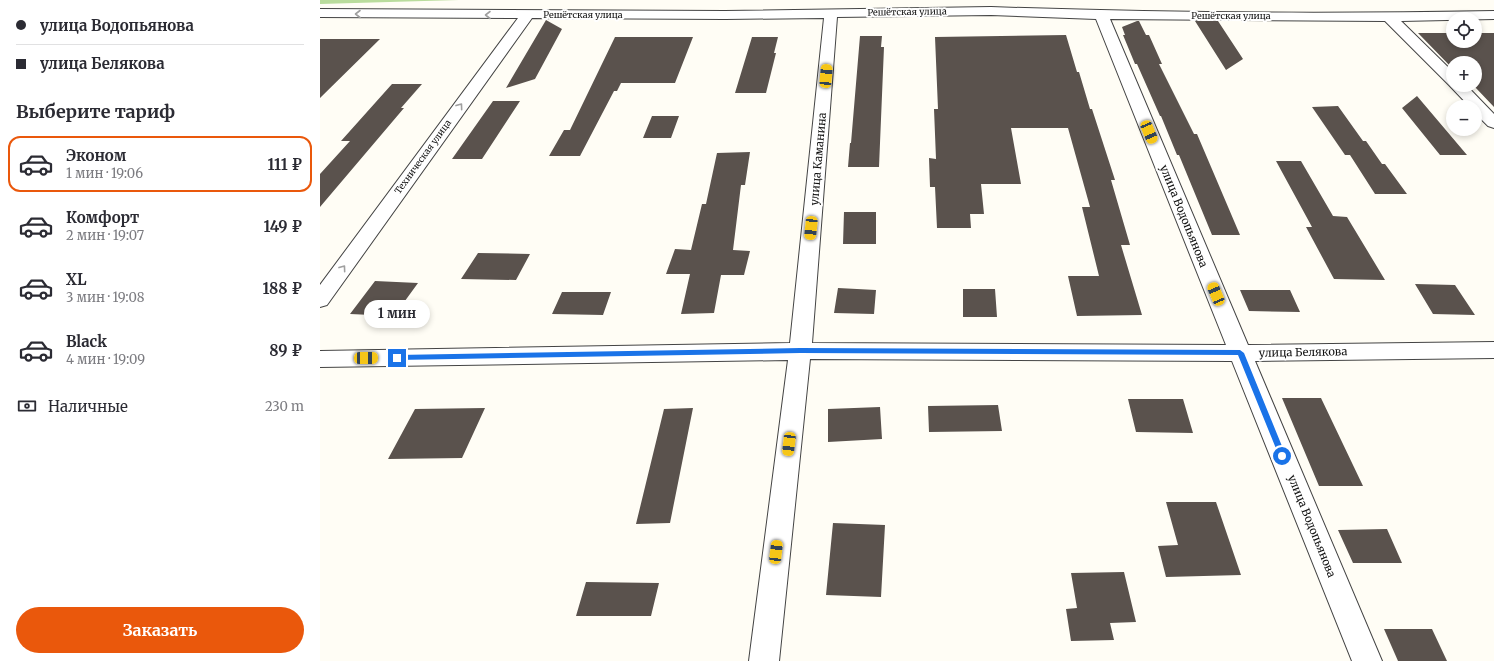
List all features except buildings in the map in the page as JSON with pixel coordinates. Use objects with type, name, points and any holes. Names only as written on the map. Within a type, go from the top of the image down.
[{"type":"street","name":"Решётская улица","points":[[320,13],[527,15],[726,10],[831,14],[991,10],[1100,15],[1389,17],[1491,11]]},
{"type":"street","name":"улица Каманина","points":[[764,661],[800,351],[831,14]]},
{"type":"street","name":"Техническая улица","points":[[320,300],[527,15]]},
{"type":"street","name":"улица Водопьянова","points":[[1100,15],[1367,661]]},
{"type":"street","points":[[1389,17],[1446,74]]},
{"type":"street","points":[[1464,92],[1494,123]]},
{"type":"street","name":"улица Белякова","points":[[320,359],[800,351],[1240,353],[1494,350]]},
{"type":"green space","points":[[320,0],[459,0],[320,4]]},
{"type":"route","points":[[397,358],[800,351],[1240,353],[1282,456]]}]
